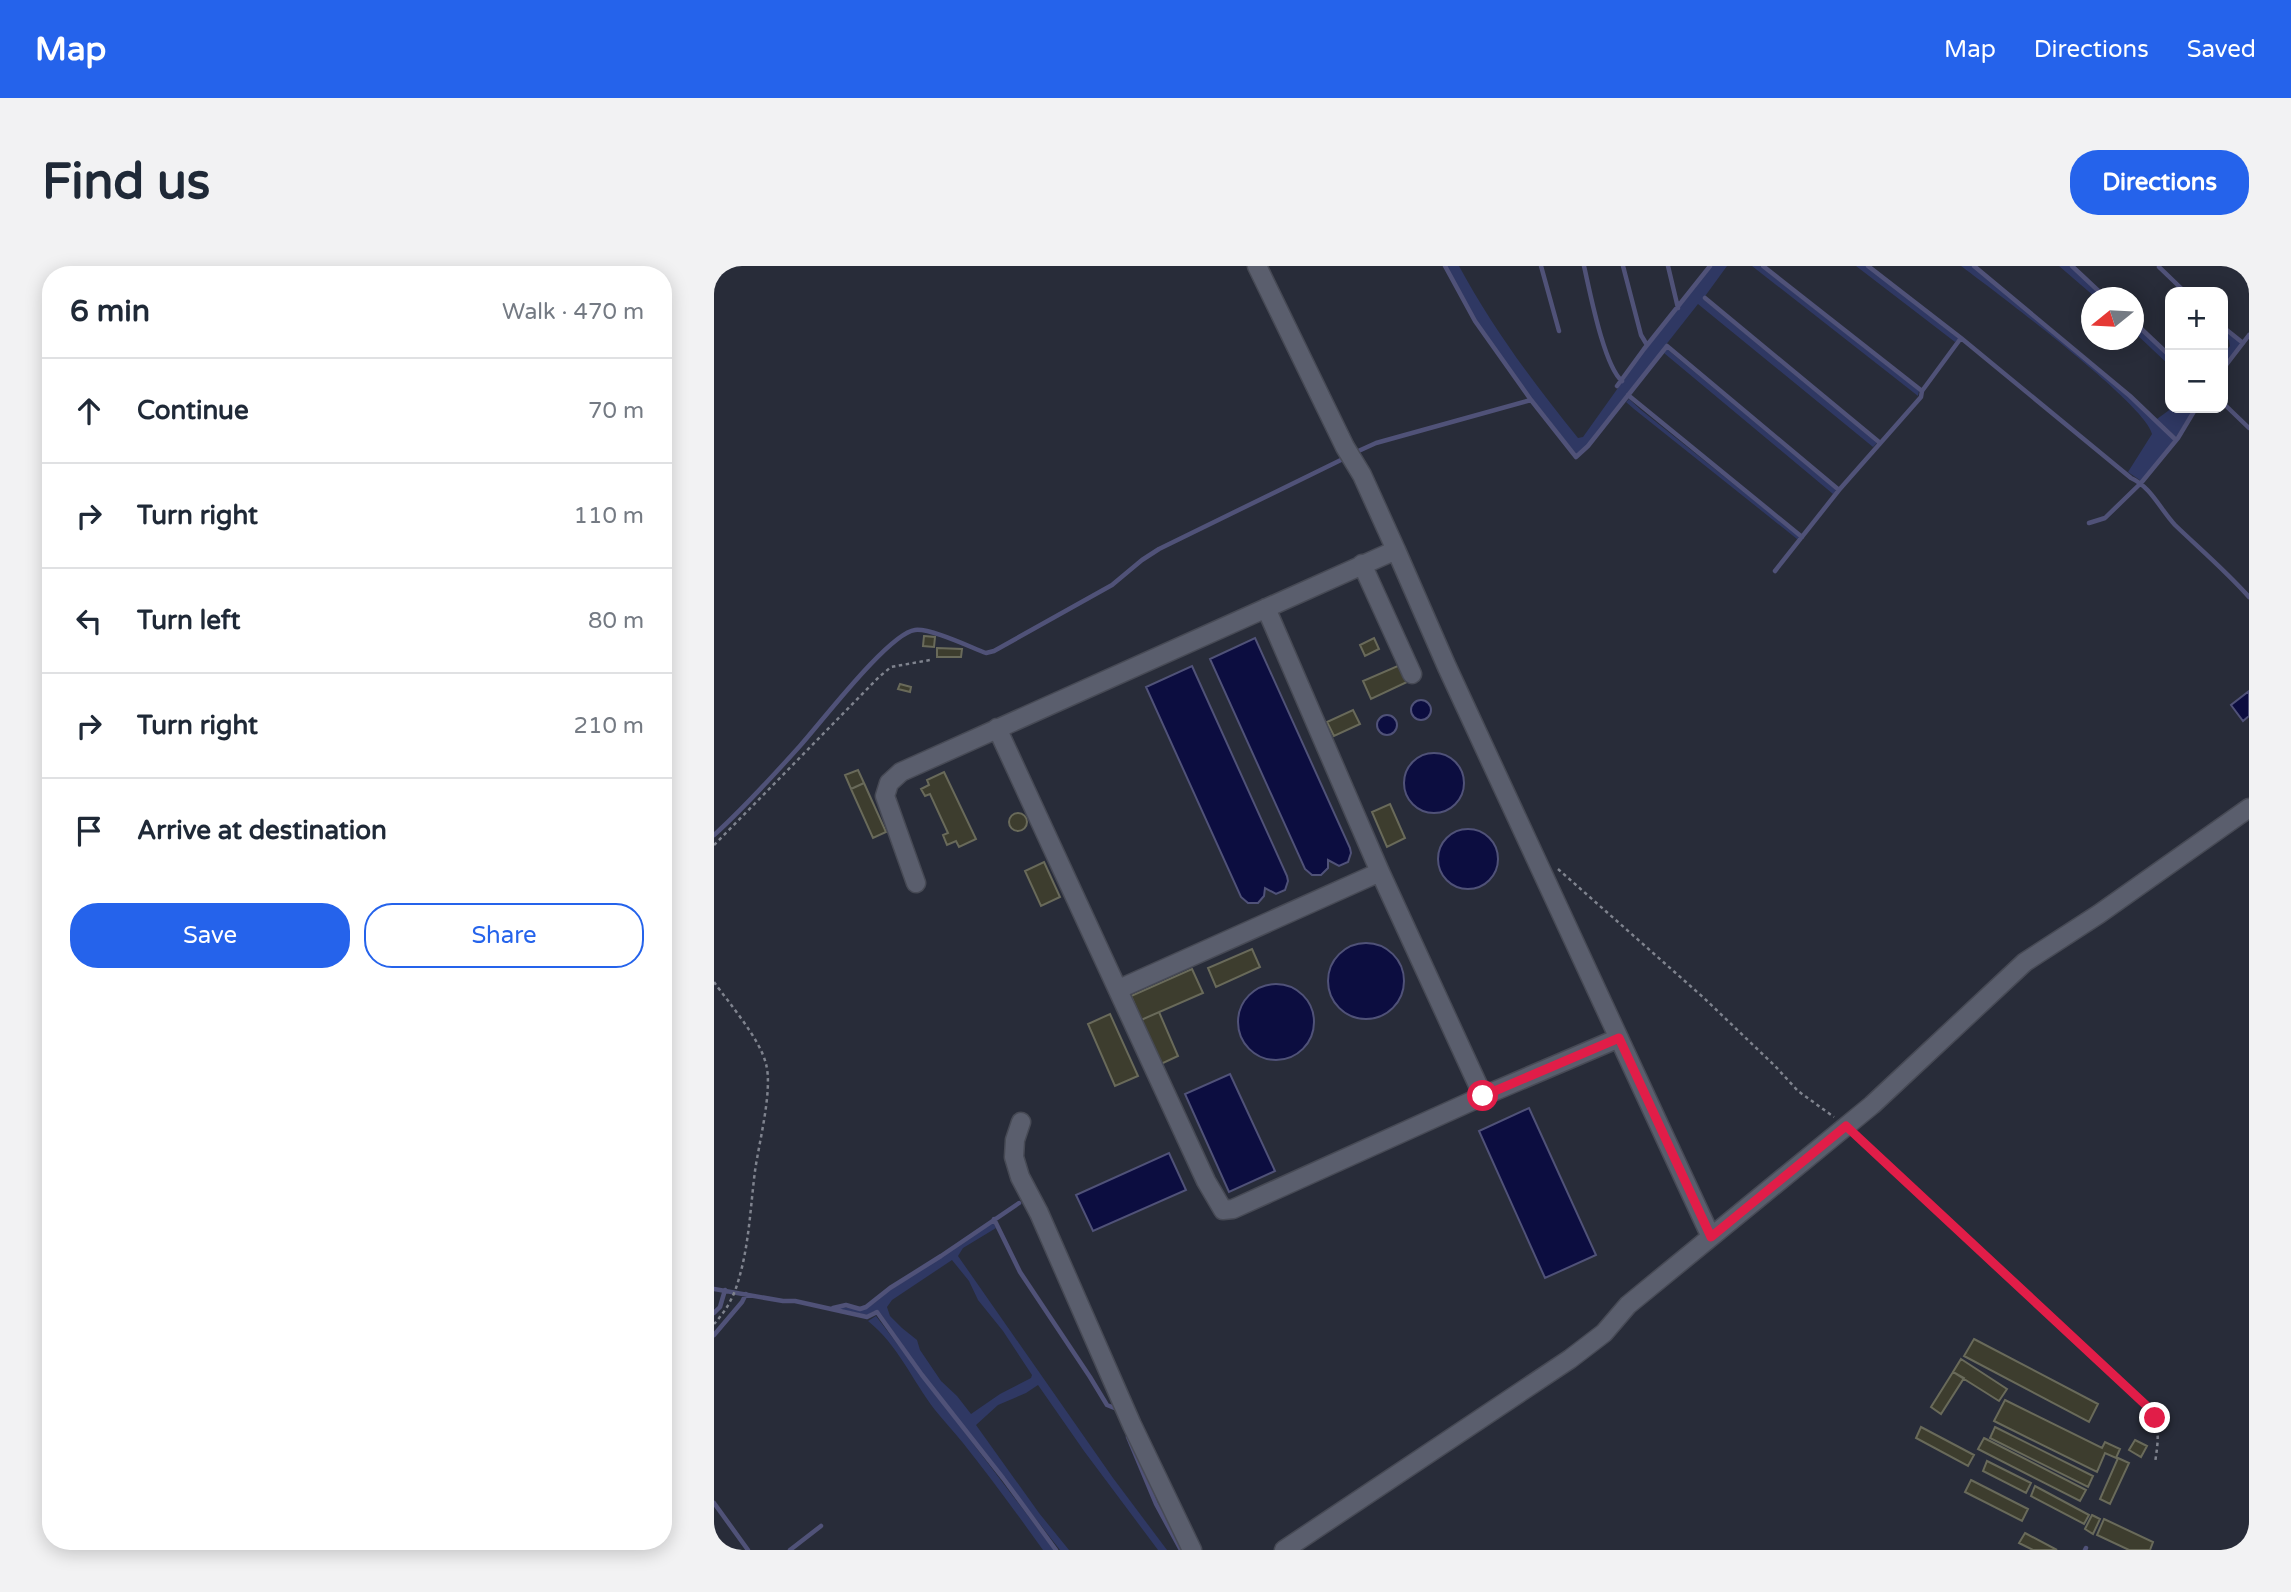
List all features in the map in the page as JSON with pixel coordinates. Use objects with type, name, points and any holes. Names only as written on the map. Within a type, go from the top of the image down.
[{"type":"street","points":[[1257,266],[1345,447],[1362,475],[1532,852],[1711,1237]]},
{"type":"street","points":[[916,883],[885,796],[889,783],[901,772],[1395,550]]},
{"type":"street","points":[[1362,564],[1412,674]]},
{"type":"street","points":[[1266,608],[1380,872],[1483,1096]]},
{"type":"street","points":[[997,728],[1206,1181],[1223,1210],[1233,1209],[1619,1038]]},
{"type":"street","points":[[1284,1550],[1570,1359],[1604,1333],[1628,1304],[1872,1105],[2025,962],[2099,914],[2249,808]]},
{"type":"street","points":[[1119,989],[1380,872]]},
{"type":"street","points":[[1021,1122],[1015,1140],[1014,1157],[1020,1177],[1039,1213],[1192,1550]]},
{"type":"path","points":[[714,845],[879,677],[891,667],[930,660]]},
{"type":"path","points":[[1532,852],[1561,871],[1704,998],[1798,1091],[1846,1126],[2149,1408],[2159,1434],[2155,1463]]},
{"type":"path","points":[[714,982],[759,1048],[766,1063],[768,1081],[746,1250],[728,1307],[714,1324]]},
{"type":"shaded area","points":[[1446,266],[1459,266],[1514,355],[1578,438],[1583,437],[1645,350],[1712,266],[1727,266],[1703,299],[1877,443],[1873,447],[1698,304],[1577,455],[1532,399],[1476,320]]},
{"type":"shaded area","points":[[1752,266],[1760,266],[1919,391],[1918,396]]},
{"type":"shaded area","points":[[1856,266],[1866,266],[1959,339],[1955,342]]},
{"type":"shaded area","points":[[1961,266],[1972,266],[2002,289],[2130,397],[2174,440],[2141,481],[2128,472],[2152,434],[2143,419],[2097,374]]},
{"type":"shaded area","points":[[2059,266],[2070,266],[2093,287],[2083,287]]},
{"type":"shaded area","points":[[2144,333],[2165,353],[2165,361],[2144,341]]},
{"type":"shaded area","points":[[2228,333],[2242,344],[2228,361],[2230,346]]},
{"type":"shaded area","points":[[1667,349],[1836,490],[1833,494],[1664,353]]},
{"type":"shaded area","points":[[1629,399],[1800,537],[1797,539],[1634,409],[1626,402]]},
{"type":"shaded area","points":[[2165,413],[2191,413],[2176,437],[2157,419]]},
{"type":"shaded area","points":[[1255,638],[1350,848],[1348,862],[1339,866],[1328,860],[1328,868],[1321,875],[1312,875],[1305,869],[1210,659]]},
{"type":"shaded area","points":[[1192,666],[1287,876],[1285,890],[1276,894],[1265,888],[1264,896],[1258,903],[1248,903],[1241,897],[1146,687]]},
{"type":"shaded area","points":[[2249,691],[2249,716],[2243,721],[2231,705]]},
{"type":"shaded area","points":[[1421,700],[1428,703],[1431,710],[1428,717],[1421,720],[1414,717],[1411,710],[1414,703]]},
{"type":"shaded area","points":[[1387,715],[1394,718],[1397,725],[1394,732],[1387,735],[1380,732],[1377,725],[1380,718]]},
{"type":"shaded area","points":[[1428,753],[1440,753],[1459,766],[1464,783],[1462,795],[1451,808],[1440,813],[1428,813],[1409,800],[1404,789],[1404,777],[1417,758]]},
{"type":"shaded area","points":[[1462,829],[1474,829],[1493,842],[1498,859],[1496,871],[1485,884],[1474,889],[1462,889],[1443,876],[1438,865],[1438,853],[1451,834]]},
{"type":"shaded area","points":[[1366,943],[1380,946],[1393,954],[1401,967],[1404,981],[1401,995],[1393,1008],[1380,1016],[1366,1019],[1352,1016],[1339,1008],[1331,995],[1328,981],[1331,967],[1339,954],[1352,946]]},
{"type":"shaded area","points":[[1276,984],[1290,987],[1303,995],[1311,1008],[1314,1022],[1311,1036],[1303,1049],[1290,1057],[1276,1060],[1262,1057],[1249,1049],[1241,1036],[1238,1022],[1241,1008],[1249,995],[1262,987]]},
{"type":"shaded area","points":[[1230,1074],[1275,1171],[1229,1192],[1185,1094]]},
{"type":"shaded area","points":[[1529,1108],[1596,1255],[1545,1278],[1479,1131]]},
{"type":"shaded area","points":[[1169,1153],[1186,1190],[1093,1231],[1076,1195]]},
{"type":"shaded area","points":[[993,1222],[996,1228],[963,1248],[958,1256],[1113,1478],[1167,1550],[1158,1550],[1038,1385],[998,1405],[976,1425],[1069,1550],[1060,1550],[923,1374],[881,1314],[874,1311],[867,1315],[835,1308],[859,1310],[870,1306]],"holes":[[[952,1260],[969,1281],[978,1300],[1003,1331],[1032,1375],[971,1414],[941,1381],[920,1350],[917,1340],[890,1316],[887,1307],[892,1300]]]},
{"type":"shaded area","points":[[876,1316],[1054,1550],[1043,1550],[984,1469],[935,1410],[888,1341],[868,1321]]},
{"type":"building","points":[[924,636],[935,637],[934,647],[923,646]]},
{"type":"building","points":[[1374,638],[1379,649],[1365,656],[1360,645]]},
{"type":"building","points":[[937,648],[962,649],[961,657],[937,657]]},
{"type":"building","points":[[1400,665],[1407,682],[1371,699],[1363,681]]},
{"type":"building","points":[[900,684],[911,687],[910,692],[898,689]]},
{"type":"building","points":[[1353,710],[1360,724],[1334,736],[1327,722]]},
{"type":"building","points":[[858,770],[864,783],[851,789],[845,775]]},
{"type":"building","points":[[944,772],[976,839],[959,847],[956,841],[947,845],[943,835],[948,833],[930,794],[925,796],[921,789],[929,785],[927,780]]},
{"type":"building","points":[[864,783],[886,832],[873,838],[851,789]]},
{"type":"building","points":[[1390,804],[1405,838],[1387,847],[1372,812]]},
{"type":"building","points":[[1018,813],[1024,816],[1027,822],[1024,828],[1018,831],[1012,828],[1009,822],[1012,816]]},
{"type":"building","points":[[1044,862],[1060,897],[1041,906],[1025,871]]},
{"type":"building","points":[[1252,949],[1260,967],[1216,987],[1208,968]]},
{"type":"building","points":[[1192,969],[1203,993],[1141,1020],[1131,996]]},
{"type":"building","points":[[1159,1012],[1178,1056],[1161,1064],[1141,1020]]},
{"type":"building","points":[[1110,1014],[1138,1076],[1115,1086],[1088,1024]]},
{"type":"building","points":[[1974,1339],[2098,1404],[2089,1422],[1964,1356]]},
{"type":"building","points":[[1961,1359],[2007,1389],[1999,1401],[1953,1372]]},
{"type":"building","points":[[1953,1372],[1964,1378],[1941,1414],[1931,1407]]},
{"type":"building","points":[[2005,1400],[2102,1448],[2105,1442],[2120,1449],[2116,1458],[2105,1453],[2097,1472],[1994,1421]]},
{"type":"building","points":[[1921,1427],[1974,1455],[1968,1466],[1916,1438]]},
{"type":"building","points":[[1995,1427],[2093,1476],[2088,1487],[1990,1438]]},
{"type":"building","points":[[1984,1438],[2086,1490],[2080,1501],[1978,1449]]},
{"type":"building","points":[[2135,1440],[2147,1446],[2141,1457],[2129,1450]]},
{"type":"building","points":[[2118,1458],[2129,1463],[2110,1504],[2100,1499]]},
{"type":"building","points":[[1987,1461],[2031,1483],[2026,1493],[1983,1471]]},
{"type":"building","points":[[1971,1480],[2028,1509],[2022,1521],[1965,1492]]},
{"type":"building","points":[[2035,1486],[2089,1515],[2084,1524],[2031,1496]]},
{"type":"building","points":[[2092,1515],[2100,1519],[2093,1534],[2085,1529]]},
{"type":"building","points":[[2104,1519],[2153,1542],[2150,1550],[2129,1550],[2097,1535]]},
{"type":"building","points":[[2025,1533],[2057,1550],[2033,1550],[2019,1543]]},
{"type":"waterway","points":[[1445,266],[1475,321],[1531,400],[1576,457],[1588,446],[1667,346],[1839,490]]},
{"type":"waterway","points":[[1541,266],[1559,331]]},
{"type":"waterway","points":[[1584,266],[1604,345],[1615,373],[1622,381]]},
{"type":"waterway","points":[[1623,266],[1641,335],[1647,345]]},
{"type":"waterway","points":[[1668,266],[1678,308]]},
{"type":"waterway","points":[[1617,386],[1710,266]]},
{"type":"waterway","points":[[1763,266],[1922,391]]},
{"type":"waterway","points":[[1868,266],[1961,338]]},
{"type":"waterway","points":[[1974,266],[2130,396],[2176,440]]},
{"type":"waterway","points":[[2072,266],[2094,287]]},
{"type":"waterway","points":[[2159,267],[2180,287]]},
{"type":"waterway","points":[[1705,298],[1879,442]]},
{"type":"waterway","points":[[2144,331],[2165,351]]},
{"type":"waterway","points":[[2228,331],[2243,343]]},
{"type":"waterway","points":[[2228,362],[2249,335]]},
{"type":"waterway","points":[[1775,571],[1839,490],[1921,397],[1922,391],[1961,338],[2144,487],[2175,525],[2249,597]]},
{"type":"waterway","points":[[1628,395],[1802,537]]},
{"type":"waterway","points":[[1354,453],[1376,443],[1531,400]]},
{"type":"waterway","points":[[2228,408],[2249,428]]},
{"type":"waterway","points":[[2089,523],[2105,518],[2141,483],[2178,438],[2193,413]]},
{"type":"waterway","points":[[714,835],[779,770],[872,662],[903,635],[922,630],[986,653],[994,651],[1112,585],[1159,549],[1347,457]]},
{"type":"waterway","points":[[833,1308],[846,1305],[860,1309],[866,1307],[890,1288],[1019,1203]]},
{"type":"waterway","points":[[994,1219],[1020,1272],[1107,1405],[1117,1409]]},
{"type":"waterway","points":[[714,1289],[795,1301],[867,1317],[877,1312],[1056,1550]]},
{"type":"waterway","points":[[714,1313],[720,1307],[725,1290]]},
{"type":"waterway","points":[[714,1335],[746,1294]]},
{"type":"waterway","points":[[1128,1437],[1156,1504],[1181,1550]]},
{"type":"waterway","points":[[714,1503],[748,1550]]},
{"type":"waterway","points":[[790,1550],[821,1526]]},
{"type":"route","points":[[1483,1096],[1619,1038],[1711,1237],[1846,1126],[2149,1408],[2155,1418]]}]
